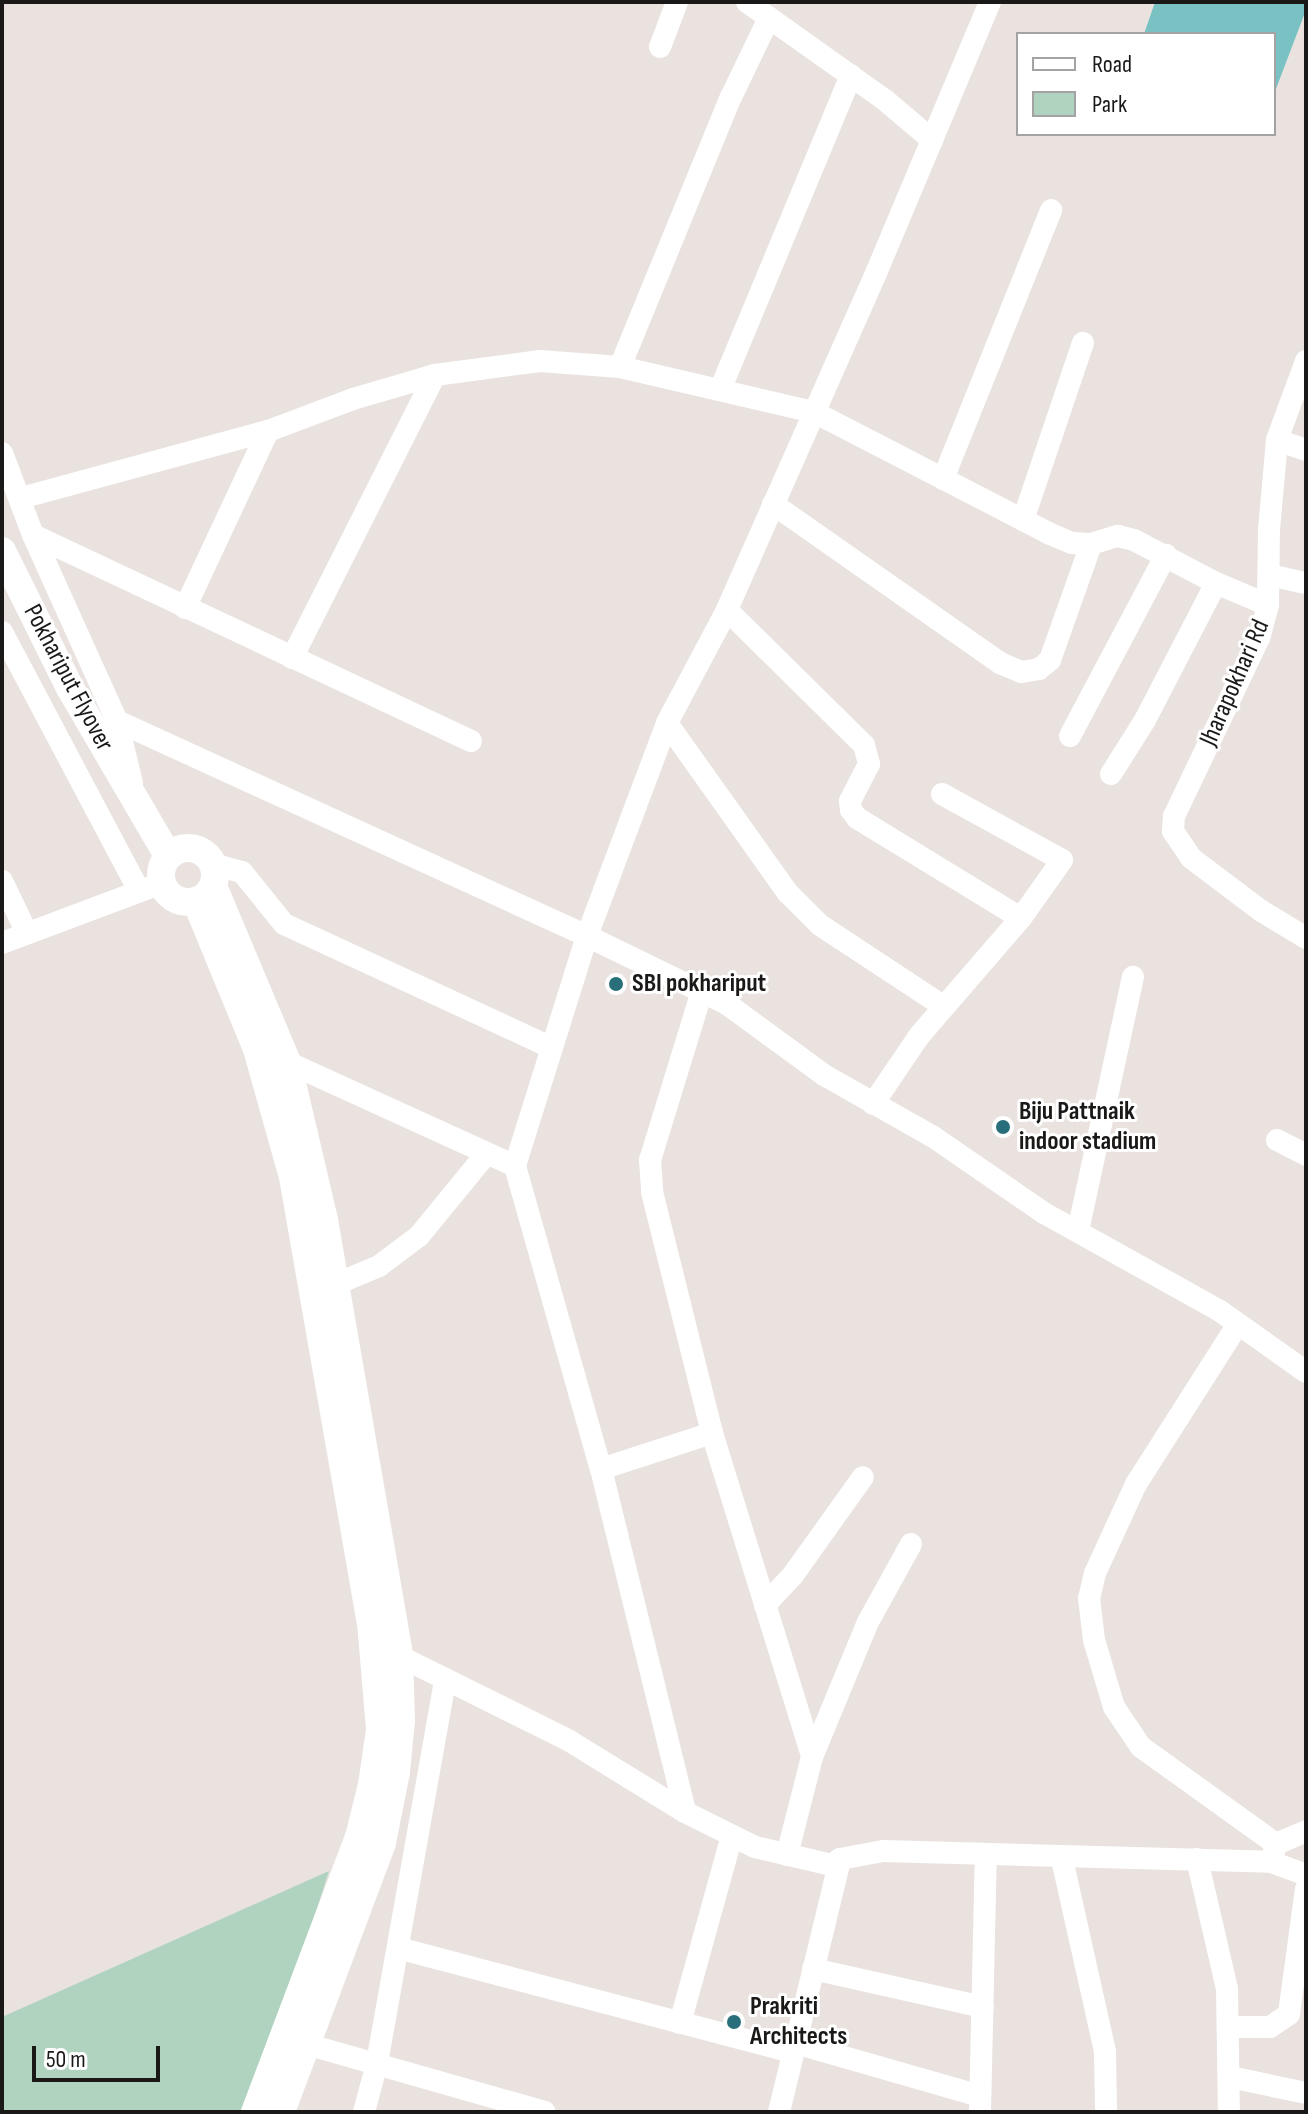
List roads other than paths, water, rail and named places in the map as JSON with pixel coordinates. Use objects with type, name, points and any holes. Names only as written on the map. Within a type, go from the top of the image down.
[{"type":"main road","name":"Pokhariput Flyover","points":[[2,551],[70,688],[137,804],[156,877]]},
{"type":"main road","points":[[207,884],[173,898],[156,877],[175,851],[194,849],[207,884],[257,1049],[293,1177],[368,1607],[380,1730],[372,1785],[359,1837],[255,2112]]},
{"type":"main road","points":[[207,884],[287,1062],[336,1284],[399,1656],[401,1720],[396,1772],[382,1843],[281,2112]]},
{"type":"street","points":[[660,47],[677,2]]},
{"type":"street","points":[[747,2],[851,75],[932,140]]},
{"type":"street","points":[[685,1812],[601,1469],[515,1166],[587,936],[667,723],[727,610],[990,2]]},
{"type":"street","points":[[620,367],[731,97],[769,18]]},
{"type":"street","points":[[720,390],[851,75]]},
{"type":"street","points":[[943,479],[1051,210]]},
{"type":"street","points":[[1023,520],[1083,343]]},
{"type":"street","points":[[21,498],[268,431],[353,399],[435,375],[540,361],[620,367],[814,412],[1072,543],[1091,544],[1118,536],[1166,555],[1216,583],[1268,605]]},
{"type":"street","name":"Jharapokhari Rd","points":[[1306,361],[1277,440],[1269,529],[1268,605],[1259,638],[1174,816],[1173,831],[1191,858],[1260,910],[1306,938]]},
{"type":"street","points":[[292,658],[435,375]]},
{"type":"street","points":[[185,608],[268,431]]},
{"type":"street","points":[[1277,440],[1306,450]]},
{"type":"street","points":[[2,453],[33,535],[117,721],[137,804]]},
{"type":"street","points":[[773,504],[1000,663],[1021,672],[1039,669],[1050,660],[1091,544]]},
{"type":"street","points":[[33,535],[471,741]]},
{"type":"street","points":[[1070,736],[1166,555]]},
{"type":"street","points":[[1270,575],[1306,583]]},
{"type":"street","points":[[1111,774],[1145,720],[1216,583]]},
{"type":"street","points":[[727,610],[864,745],[869,757],[867,773],[850,801],[851,810],[857,818],[1021,918]]},
{"type":"street","points":[[2,632],[156,877],[2,943]]},
{"type":"street","points":[[117,721],[587,936],[727,1004],[824,1075],[932,1136],[973,1167],[1238,1324],[1304,1367]]},
{"type":"street","points":[[667,723],[788,893],[820,925],[943,1006]]},
{"type":"street","points":[[873,1104],[943,1006],[1021,918],[1062,860],[942,794]]},
{"type":"street","points":[[207,884],[242,872],[284,924],[550,1047]]},
{"type":"street","points":[[2,881],[27,933]]},
{"type":"street","points":[[1078,1231],[1133,977]]},
{"type":"street","points":[[702,991],[650,1160],[652,1192],[712,1433],[812,1757]]},
{"type":"street","points":[[287,1062],[515,1166]]},
{"type":"street","points":[[1277,1140],[1306,1155]]},
{"type":"street","points":[[336,1284],[379,1266],[419,1236],[487,1153]]},
{"type":"street","points":[[1238,1324],[1136,1484],[1095,1573],[1089,1598],[1094,1640],[1114,1707],[1141,1747],[1306,1875]]},
{"type":"street","points":[[601,1469],[712,1433]]},
{"type":"street","points":[[765,1605],[793,1575],[863,1477]]},
{"type":"street","points":[[787,1855],[812,1757],[868,1622],[911,1544]]},
{"type":"street","points":[[399,1656],[568,1740],[685,1812],[732,1836],[755,1847],[832,1865],[840,1859],[883,1851],[1062,1859],[1197,1859],[1274,1853],[1306,1831]]},
{"type":"street","points":[[364,2112],[377,2063],[445,1681]]},
{"type":"street","points":[[680,2023],[732,1836]]},
{"type":"street","points":[[398,1948],[680,2023],[794,2047],[980,2104],[986,1855]]},
{"type":"street","points":[[779,2112],[840,1859]]},
{"type":"street","points":[[1062,1859],[1105,2052],[1106,2112]]},
{"type":"street","points":[[1197,1859],[1227,1989],[1229,2112]]},
{"type":"street","points":[[1229,2027],[1270,2027],[1289,2014],[1306,1889]]},
{"type":"street","points":[[813,1969],[983,2007]]},
{"type":"street","points":[[306,2044],[377,2063],[517,2109],[545,2112]]},
{"type":"street","points":[[1230,2077],[1306,2093]]},
{"type":"water","points":[[1155,2],[1306,2],[1306,10],[1276,89],[1276,32],[1145,32]]},
{"type":"place","name":"SBI pokhariput","points":[[616,984]]},
{"type":"place","name":"Biju Pattnaik indoor stadium","points":[[1003,1127]]},
{"type":"place","name":"Prakriti Architects","points":[[734,2022]]}]
